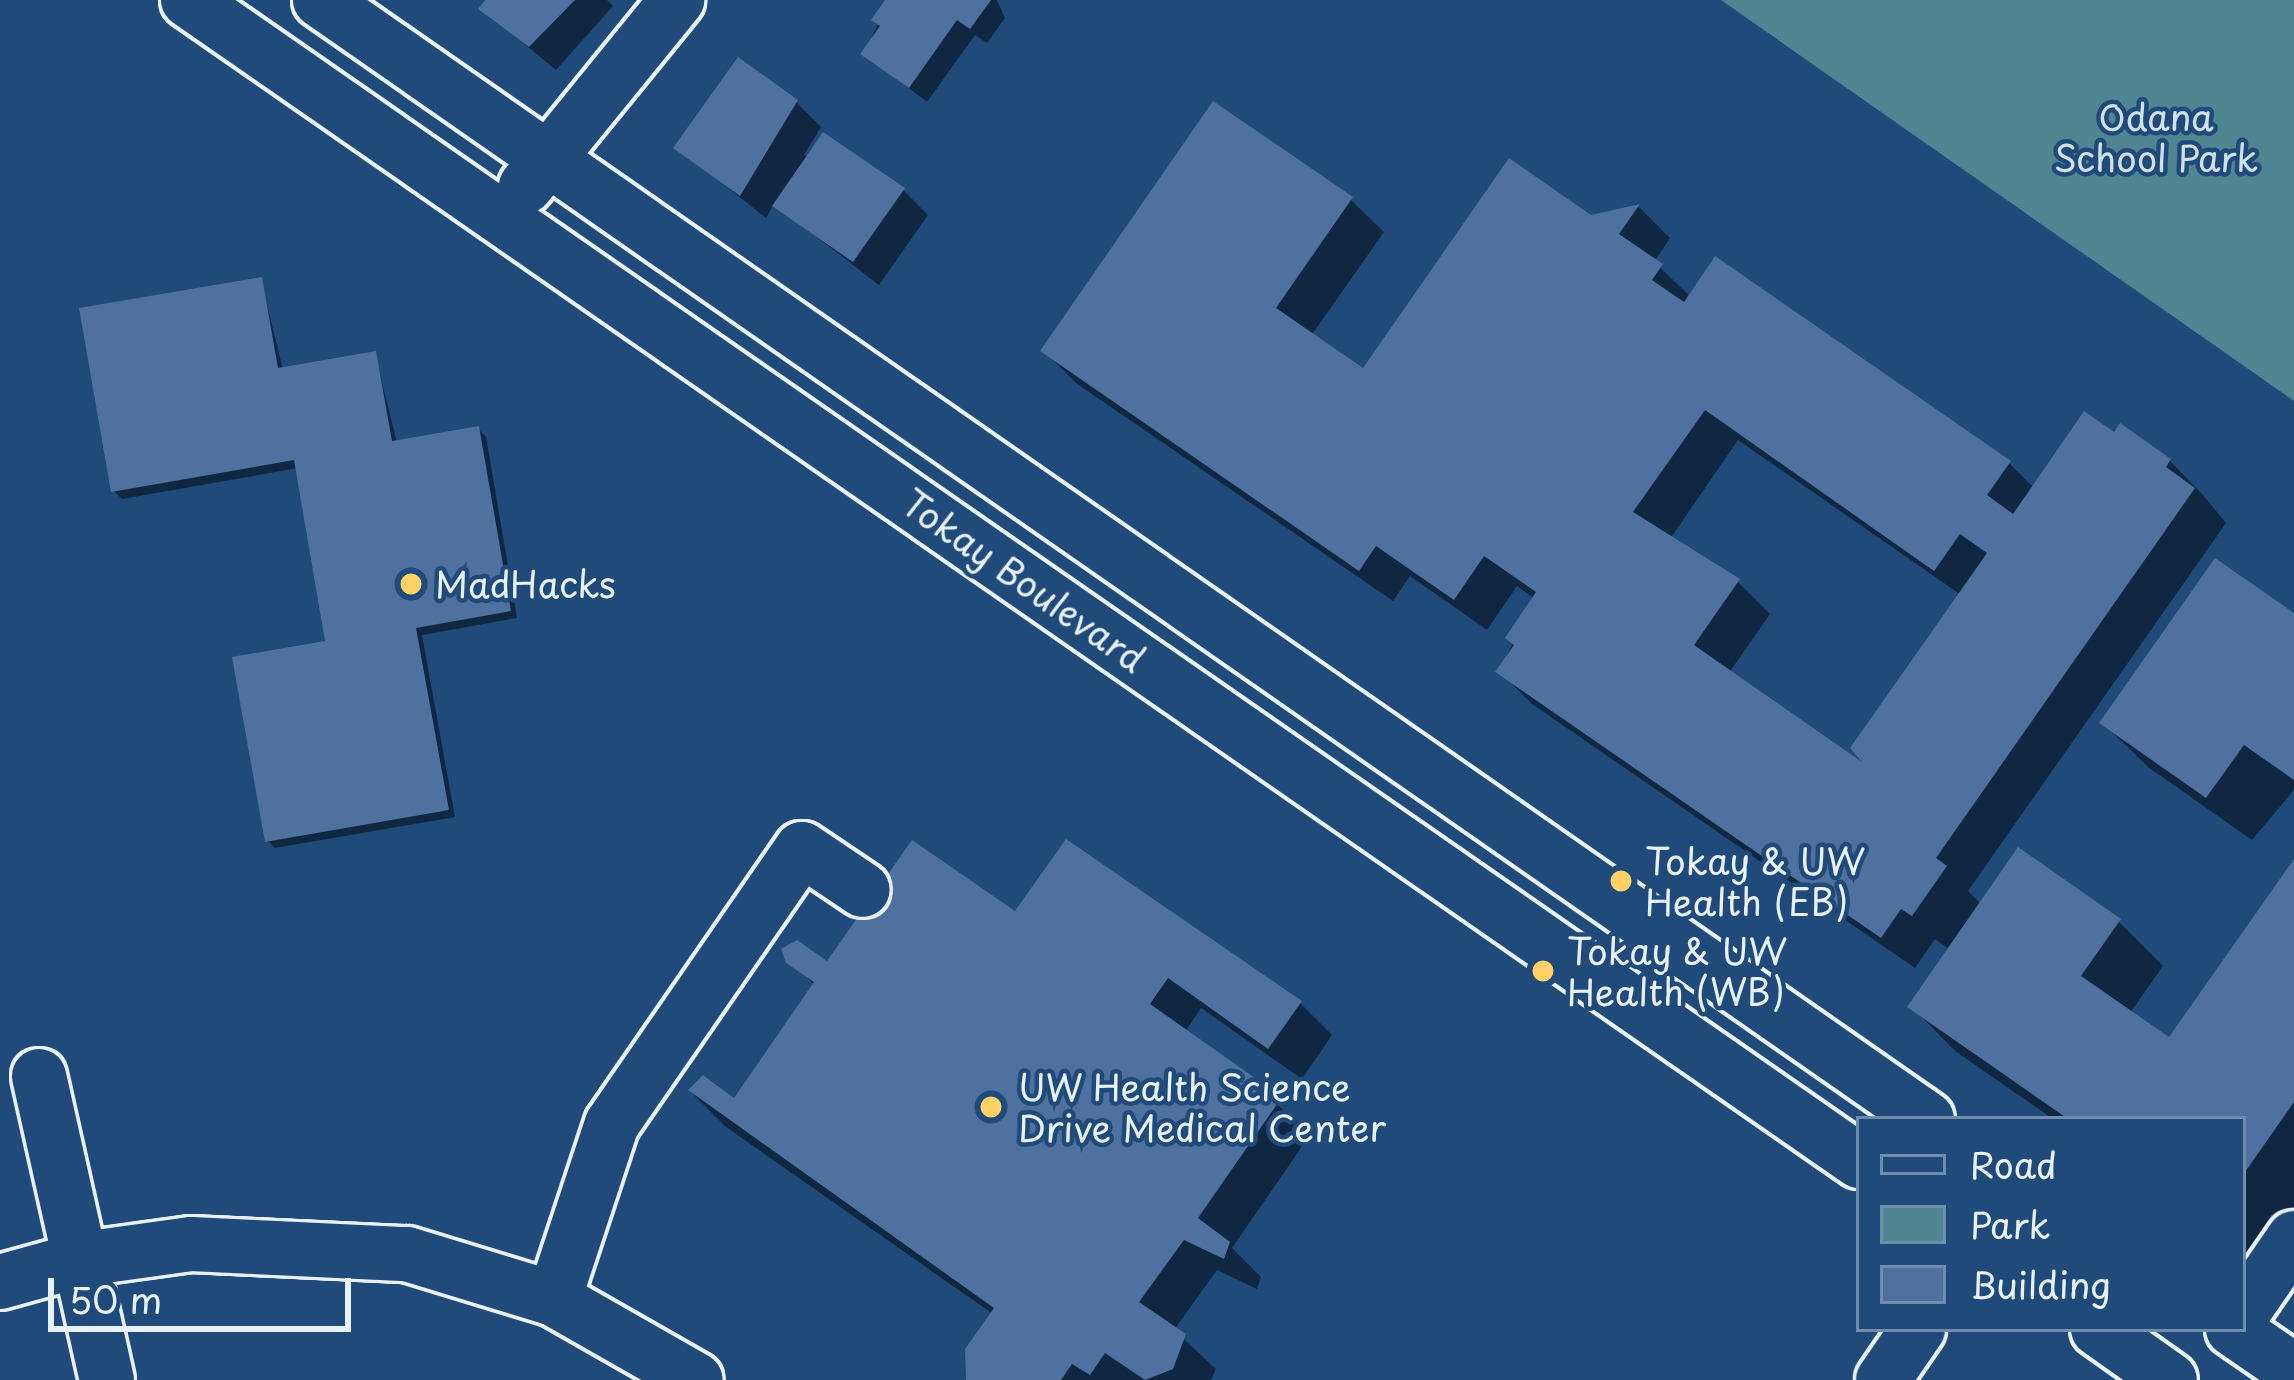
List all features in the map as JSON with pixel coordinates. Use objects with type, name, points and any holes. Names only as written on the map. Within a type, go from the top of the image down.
[{"type":"street","name":"Tokay Boulevard","points":[[188,0],[1856,1159]]},
{"type":"street","name":"Tokay Boulevard","points":[[320,0],[1923,1116]]},
{"type":"street","points":[[504,218],[545,159],[677,0]]},
{"type":"street","points":[[554,1299],[612,1124],[802,849],[863,890]]},
{"type":"street","points":[[40,1076],[107,1380]]},
{"type":"street","points":[[2246,1308],[2294,1238]]},
{"type":"street","points":[[0,1282],[83,1259],[191,1244],[387,1252],[554,1299],[696,1380]]},
{"type":"street","points":[[1883,1380],[1916,1332]]},
{"type":"street","points":[[2102,1332],[2170,1380]]},
{"type":"street","points":[[2197,1380],[2230,1332]]},
{"type":"street","points":[[2236,1332],[2294,1371]]},
{"type":"green space","name":"Odana School Park","points":[[1721,0],[2294,0],[2294,401]]},
{"type":"building","points":[[485,0],[575,0],[529,47],[478,9]]},
{"type":"building","points":[[885,0],[991,0],[970,29],[957,20],[909,88],[860,54],[880,26],[871,20]]},
{"type":"building","points":[[738,57],[798,100],[740,196],[673,148]]},
{"type":"building","points":[[1213,101],[1353,197],[1276,308],[1363,368],[1509,158],[1591,215],[1640,204],[1619,234],[1663,264],[1652,280],[1684,302],[1715,256],[2011,461],[1987,495],[2013,514],[2084,411],[2114,432],[2120,423],[2171,459],[2166,467],[2195,488],[1936,858],[1947,866],[1912,916],[1901,909],[1881,938],[1495,672],[1514,645],[1505,638],[1536,592],[1484,556],[1454,600],[1376,546],[1359,571],[1040,351]],"holes":[[[1705,410],[1934,571],[1960,534],[1987,553],[1850,748],[1862,762],[1694,645],[1740,579],[1633,512]]]},
{"type":"building","points":[[823,132],[905,188],[853,262],[772,206]]},
{"type":"building","name":"MadHacks","points":[[262,277],[278,368],[376,351],[392,441],[479,426],[511,611],[416,628],[449,810],[265,842],[232,657],[325,641],[294,460],[111,492],[79,308]]},
{"type":"building","points":[[2215,558],[2294,613],[2294,780],[2244,745],[2206,798],[2099,723]]},
{"type":"building","name":"UW Health Science Drive Medical Center","points":[[1066,839],[1302,1001],[1268,1049],[1168,978],[1150,1004],[1282,1097],[1198,1218],[1230,1242],[1224,1259],[1184,1240],[1139,1302],[1186,1334],[1173,1369],[1145,1380],[1105,1353],[1090,1375],[1072,1364],[1061,1380],[966,1380],[965,1349],[994,1308],[688,1090],[703,1075],[734,1098],[814,982],[786,963],[781,949],[797,940],[827,961],[912,840],[1015,911]]},
{"type":"building","points":[[2018,847],[2121,919],[2081,976],[2169,1037],[2294,859],[2294,1102],[2246,1171],[2246,1116],[2064,1116],[1907,1007]]},
{"type":"place","name":"MadHacks","points":[[411,584]]},
{"type":"place","name":"Tokay & UW Health (EB)","points":[[1621,881]]},
{"type":"place","name":"Tokay & UW Health (WB)","points":[[1543,971]]},
{"type":"place","name":"UW Health Science Drive Medical Center","points":[[991,1107]]}]
